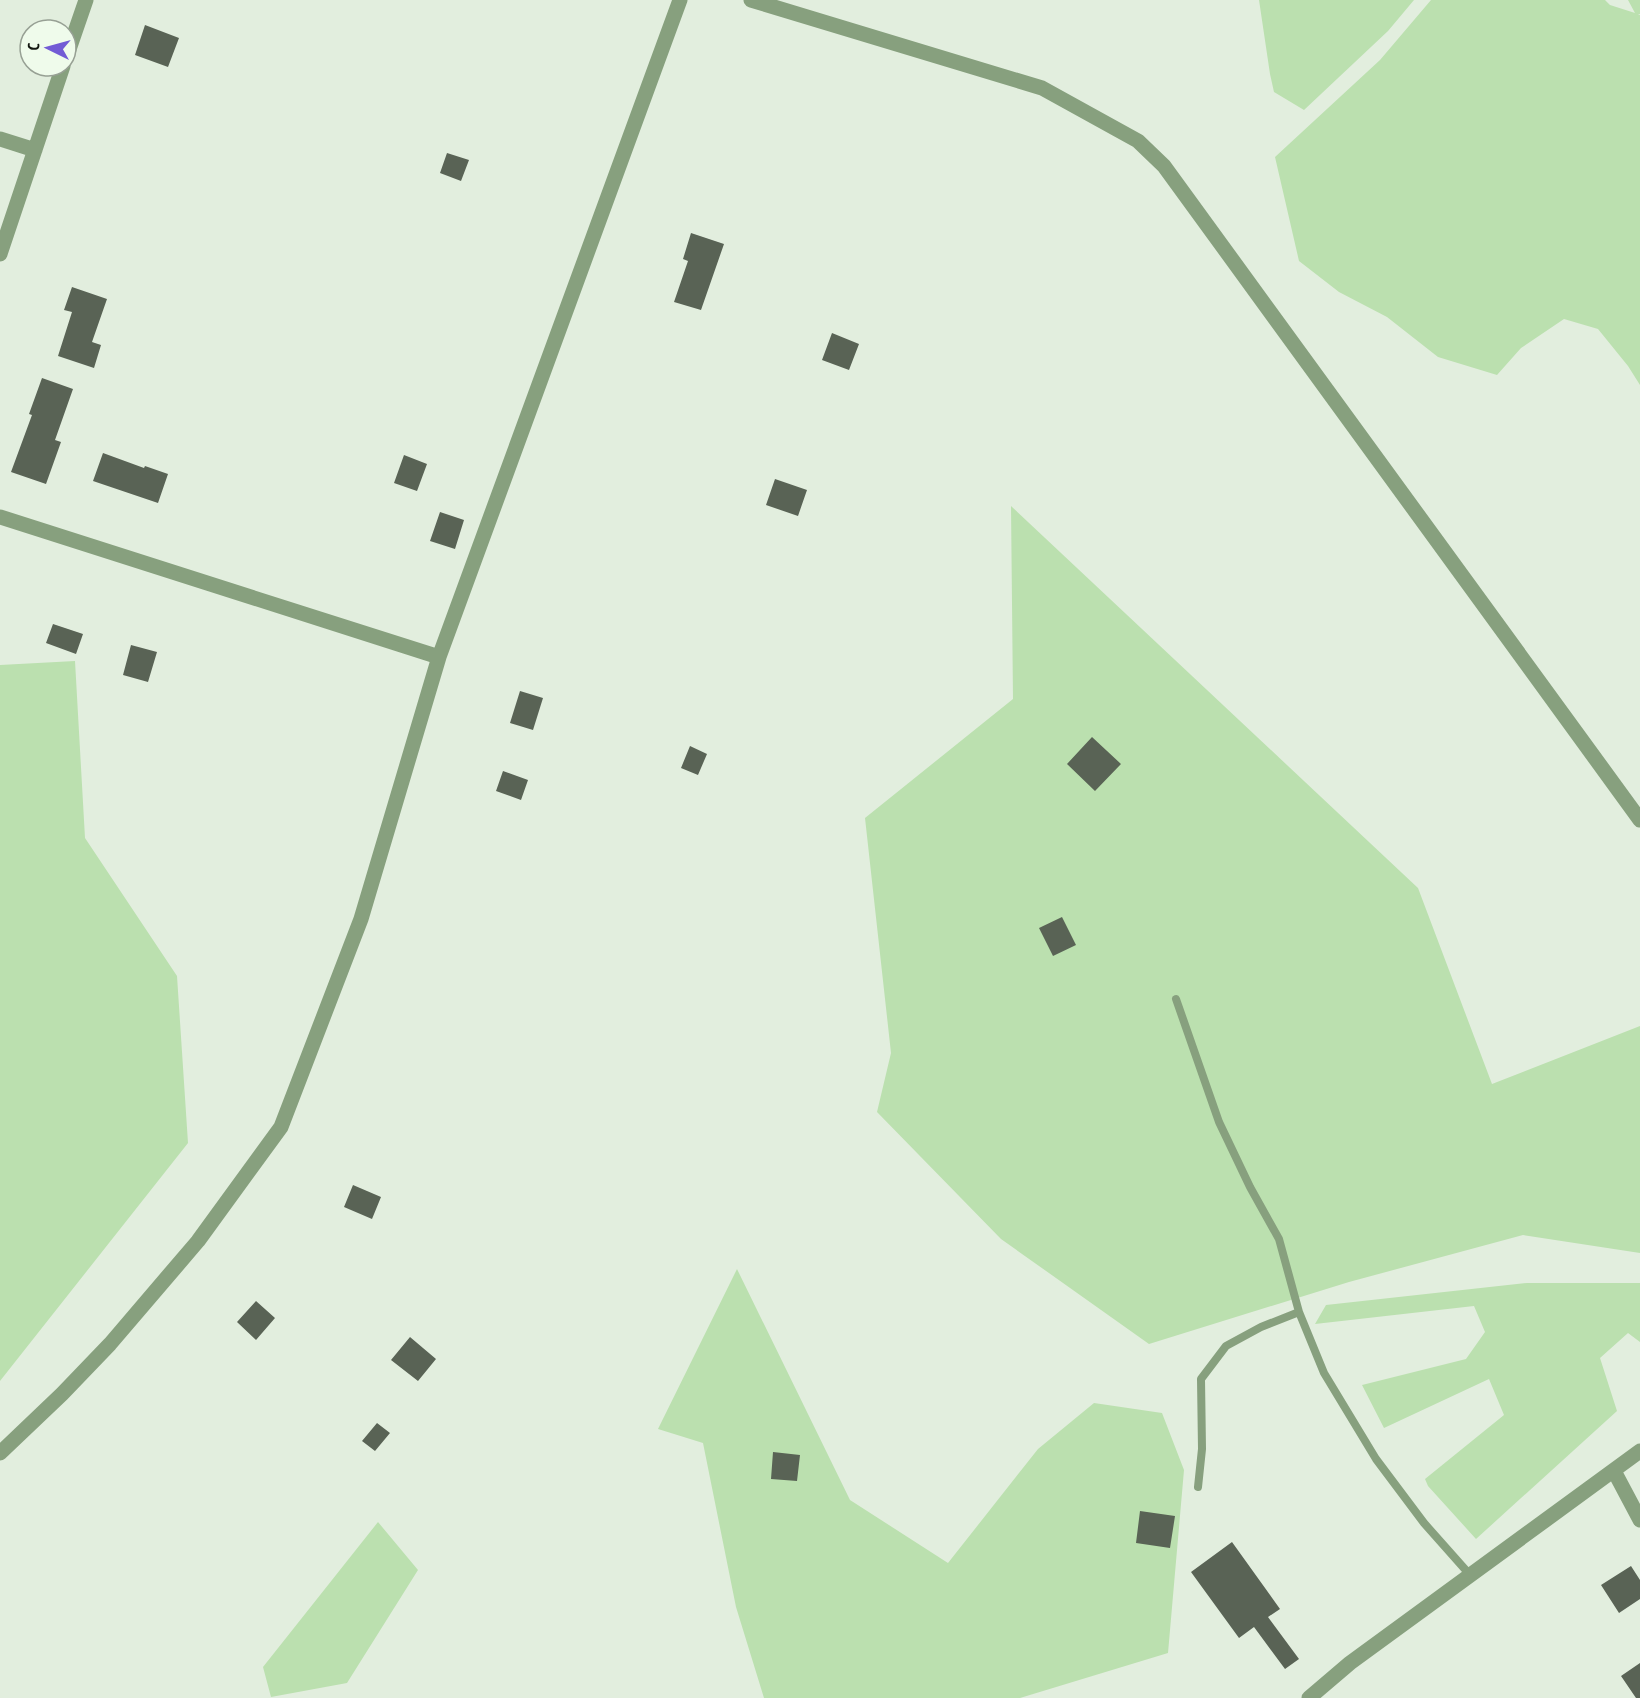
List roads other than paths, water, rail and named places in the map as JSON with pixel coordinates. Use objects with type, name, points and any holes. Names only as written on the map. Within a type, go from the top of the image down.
[{"type":"street","points":[[78,23],[86,0]]},
{"type":"street","points":[[0,1453],[110,1344],[198,1241],[281,1126],[361,920],[439,657],[680,0]]},
{"type":"street","points":[[752,0],[1042,88],[1138,141],[1164,166],[1640,819]]},
{"type":"street","points":[[0,254],[59,78]]},
{"type":"street","points":[[0,139],[35,150]]},
{"type":"street","points":[[0,517],[439,657]]},
{"type":"street","points":[[1310,1698],[1350,1663],[1640,1451]]},
{"type":"street","points":[[1614,1471],[1640,1520]]},
{"type":"lane","points":[[1176,999],[1219,1122],[1250,1187],[1279,1239],[1299,1312],[1324,1373],[1376,1459],[1424,1523],[1471,1576]]},
{"type":"lane","points":[[1198,1487],[1202,1449],[1201,1379],[1226,1346],[1261,1327],[1299,1312]]}]
